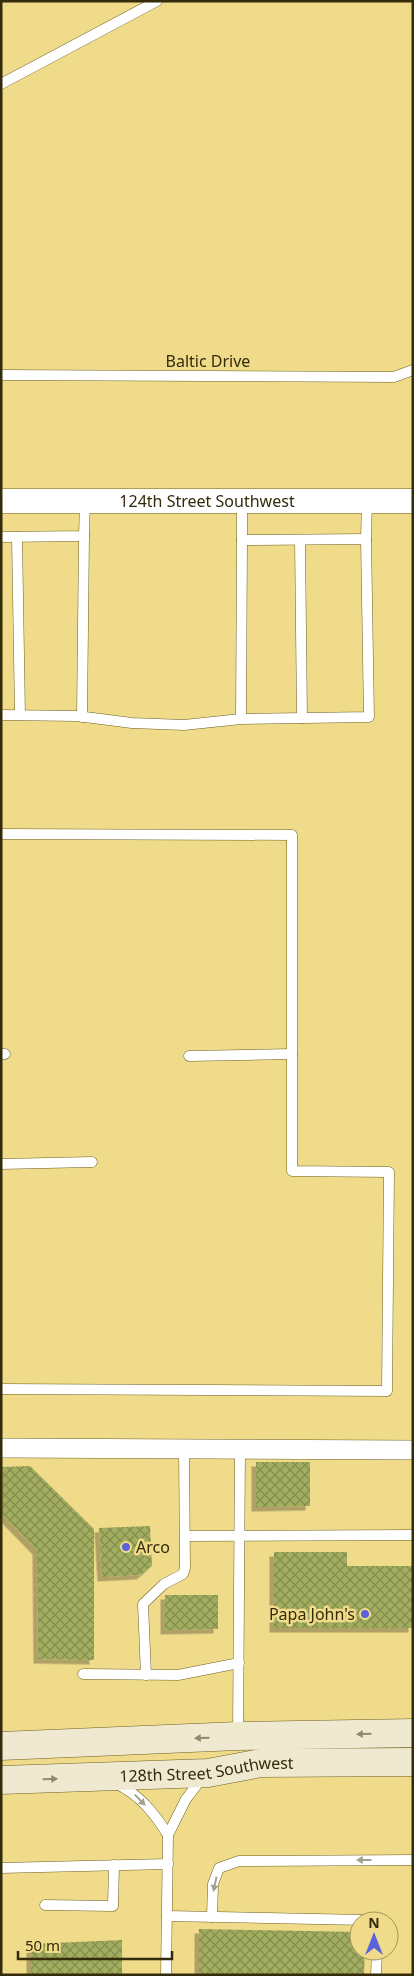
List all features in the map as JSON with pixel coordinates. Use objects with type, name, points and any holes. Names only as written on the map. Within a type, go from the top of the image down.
[{"type":"main road","name":"128th Street Southwest","points":[[1,1746],[238,1736],[413,1733]]},
{"type":"main road","name":"128th Street Southwest","points":[[1,1780],[208,1773],[262,1763],[413,1762]]},
{"type":"street","name":"124th Street Southwest","points":[[1,501],[413,502]]},
{"type":"street","points":[[1,1448],[413,1450]]},
{"type":"lane","points":[[1,84],[157,1]]},
{"type":"lane","name":"Baltic Drive","points":[[1,374],[394,377],[413,370]]},
{"type":"lane","points":[[82,717],[85,501]]},
{"type":"lane","points":[[241,719],[242,501]]},
{"type":"lane","points":[[1,715],[82,717],[132,723],[184,725],[241,719],[369,717],[367,502]]},
{"type":"lane","points":[[1,537],[84,536]]},
{"type":"lane","points":[[17,537],[20,715]]},
{"type":"lane","points":[[242,540],[366,539]]},
{"type":"lane","points":[[300,540],[302,718]]},
{"type":"lane","points":[[1,834],[292,835],[292,1172],[388,1172],[387,1391],[1,1389]]},
{"type":"lane","points":[[189,1056],[292,1054]]},
{"type":"lane","points":[[1,1164],[92,1162]]},
{"type":"lane","points":[[146,1675],[143,1604],[164,1584],[183,1574],[185,1568],[184,1449]]},
{"type":"lane","points":[[238,1736],[240,1449]]},
{"type":"lane","points":[[185,1536],[413,1535]]},
{"type":"lane","points":[[83,1674],[178,1675],[239,1663]]},
{"type":"lane","points":[[166,1975],[168,1835],[186,1799],[208,1773]]},
{"type":"lane","points":[[103,1778],[131,1791],[157,1817],[168,1835]]},
{"type":"lane","points":[[212,1917],[213,1884],[220,1868],[240,1860],[413,1860]]},
{"type":"lane","points":[[1,1868],[168,1864]]},
{"type":"lane","points":[[45,1905],[113,1906],[114,1865]]},
{"type":"lane","points":[[167,1916],[349,1920]]},
{"type":"lane","points":[[376,1975],[377,1961]]},
{"type":"building","points":[[256,1462],[310,1462],[310,1506],[256,1507]]},
{"type":"building","points":[[30,1466],[94,1529],[94,1660],[38,1659],[37,1550],[1,1513],[1,1467]]},
{"type":"building","name":"Arco","points":[[150,1526],[152,1566],[141,1575],[102,1577],[99,1528]]},
{"type":"building","points":[[274,1552],[347,1552],[347,1566],[413,1566],[413,1628],[274,1628]]},
{"type":"building","name":"Arco","points":[[165,1595],[218,1595],[218,1629],[165,1630]]},
{"type":"building","points":[[199,1929],[349,1932],[349,1961],[365,1961],[364,1975],[199,1975]]},
{"type":"building","points":[[122,1940],[122,1975],[31,1975],[31,1944]]},
{"type":"place","name":"Arco","points":[[126,1547]]},
{"type":"place","name":"Papa John's","points":[[365,1614]]}]
